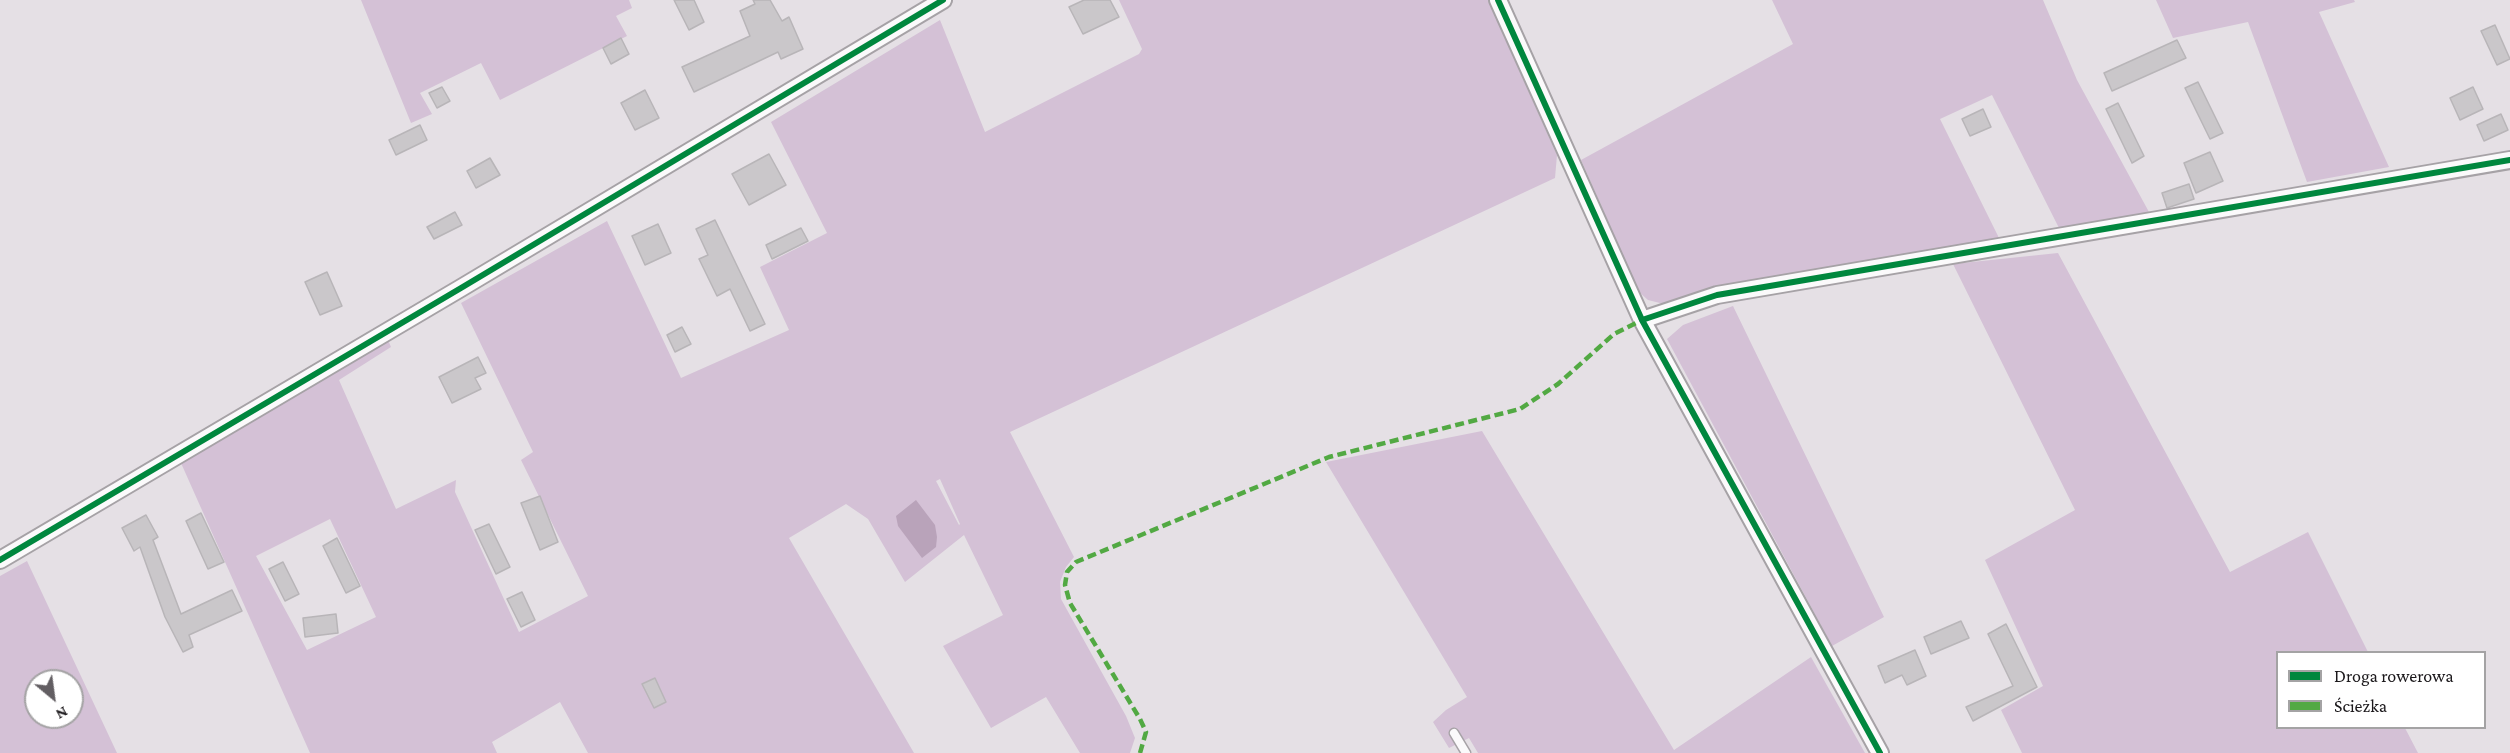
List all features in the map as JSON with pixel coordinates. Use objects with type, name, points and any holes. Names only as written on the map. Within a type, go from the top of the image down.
[{"type":"street","points":[[0,560],[943,0]]},
{"type":"street","points":[[1498,0],[1642,320],[1880,753]]},
{"type":"street","points":[[1642,320],[1717,296],[2510,160]]},
{"type":"lane","points":[[1454,733],[1466,753]]},
{"type":"shaded area","points":[[361,0],[629,0],[632,8],[616,16],[627,36],[500,100],[481,63],[420,93],[432,114],[411,123]]},
{"type":"shaded area","points":[[1119,0],[1488,0],[1557,155],[1555,178],[1010,432],[1074,557],[1066,567],[1060,582],[1061,599],[1126,716],[1135,738],[1130,753],[1080,753],[1046,697],[991,728],[943,646],[1003,615],[964,535],[905,582],[868,519],[846,504],[789,538],[914,753],[588,753],[560,702],[492,742],[497,753],[310,753],[181,463],[388,340],[391,347],[339,380],[396,509],[456,480],[455,492],[519,632],[588,596],[521,460],[533,452],[461,303],[607,221],[681,378],[789,330],[760,267],[827,233],[771,122],[940,20],[985,132],[1139,54],[1142,49]],"holes":[[[940,479],[960,524],[959,525],[936,481]],[[330,519],[376,617],[307,650],[256,556]]]},
{"type":"shaded area","points":[[1772,0],[2043,0],[2077,80],[2149,212],[2060,230],[1992,95],[1940,119],[2000,240],[1664,304],[1648,300],[1639,292],[1581,160],[1793,44]]},
{"type":"shaded area","points":[[2156,0],[2354,0],[2355,2],[2319,12],[2389,167],[2307,182],[2248,22],[2173,38]]},
{"type":"shaded area","points":[[2058,253],[2230,572],[2308,532],[2368,651],[2276,651],[2276,729],[2406,729],[2418,753],[2022,753],[2001,710],[2043,686],[1985,560],[2075,510],[1953,264]]},
{"type":"shaded area","points":[[1733,306],[1884,617],[1832,646],[1667,339],[1683,325]]},
{"type":"shaded area","points":[[1482,431],[1674,750],[1811,657],[1865,753],[1478,753],[1469,738],[1449,748],[1433,722],[1446,710],[1467,697],[1326,462]]},
{"type":"shaded area","points":[[916,500],[935,525],[937,537],[936,547],[922,558],[898,526],[896,516]]},
{"type":"shaded area","points":[[27,561],[78,669],[24,669],[24,729],[84,729],[84,683],[117,753],[0,753],[0,576]]},
{"type":"building","points":[[674,0],[694,0],[704,22],[689,30]]},
{"type":"building","points":[[753,0],[770,0],[782,21],[789,17],[803,49],[781,59],[778,52],[694,92],[682,67],[750,36],[740,11],[755,4]]},
{"type":"building","points":[[1084,0],[1110,0],[1119,17],[1083,34],[1069,7]]},
{"type":"building","points":[[2495,25],[2510,59],[2497,65],[2481,31]]},
{"type":"building","points":[[621,38],[629,54],[611,64],[603,48]]},
{"type":"building","points":[[2177,40],[2186,58],[2112,91],[2104,73]]},
{"type":"building","points":[[2198,82],[2223,133],[2210,139],[2185,88]]},
{"type":"building","points":[[442,87],[450,101],[437,108],[429,93]]},
{"type":"building","points":[[2473,87],[2483,109],[2460,120],[2450,98]]},
{"type":"building","points":[[645,90],[659,118],[635,130],[621,103]]},
{"type":"building","points":[[2118,103],[2144,156],[2132,163],[2106,109]]},
{"type":"building","points":[[1983,109],[1991,127],[1970,136],[1962,119]]},
{"type":"building","points":[[2501,114],[2508,130],[2484,141],[2477,125]]},
{"type":"building","points":[[420,125],[427,140],[396,155],[389,140]]},
{"type":"building","points":[[2210,152],[2223,181],[2196,193],[2184,163]]},
{"type":"building","points":[[769,154],[786,185],[749,205],[732,174]]},
{"type":"building","points":[[490,158],[500,175],[476,188],[467,171]]},
{"type":"building","points":[[2189,184],[2194,199],[2167,208],[2162,193]]},
{"type":"building","points":[[455,212],[462,225],[434,239],[427,227]]},
{"type":"building","points":[[715,220],[765,324],[750,331],[730,289],[717,296],[699,259],[708,255],[696,229]]},
{"type":"building","points":[[658,224],[671,253],[645,265],[632,236]]},
{"type":"building","points":[[801,228],[808,241],[772,259],[766,245]]},
{"type":"building","points":[[327,272],[342,306],[320,315],[305,282]]},
{"type":"building","points":[[682,327],[691,344],[675,352],[667,335]]},
{"type":"building","points":[[478,357],[486,373],[475,378],[481,389],[452,403],[439,377]]},
{"type":"building","points":[[540,496],[558,542],[540,550],[521,503]]},
{"type":"building","points":[[201,513],[224,562],[208,569],[186,521]]},
{"type":"building","points":[[146,515],[158,537],[153,540],[181,614],[232,590],[242,611],[189,635],[193,647],[183,652],[165,617],[140,547],[134,551],[122,528]]},
{"type":"building","points":[[489,524],[510,567],[496,574],[475,530]]},
{"type":"building","points":[[337,538],[360,586],[346,593],[323,546]]},
{"type":"building","points":[[283,562],[299,594],[285,601],[269,569]]},
{"type":"building","points":[[522,592],[535,620],[521,627],[507,599]]},
{"type":"building","points":[[336,614],[338,633],[305,637],[303,618]]},
{"type":"building","points":[[1961,621],[1969,638],[1931,654],[1924,637]]},
{"type":"building","points":[[2006,624],[2037,687],[1973,721],[1966,707],[2013,686],[1988,634]]},
{"type":"building","points":[[1915,650],[1926,676],[1907,685],[1902,675],[1885,683],[1878,666]]},
{"type":"building","points":[[655,678],[666,702],[654,708],[642,684]]},
{"type":"marked path","points":[[1140,753],[1146,732],[1140,719],[1070,603],[1065,585],[1067,572],[1076,562],[1329,457],[1520,409],[1558,384],[1614,334],[1642,320]]},
{"type":"cycle path","points":[[0,560],[943,0]]},
{"type":"cycle path","points":[[1498,0],[1642,320],[1880,753]]},
{"type":"cycle path","points":[[1642,320],[1717,295],[2510,160]]}]
